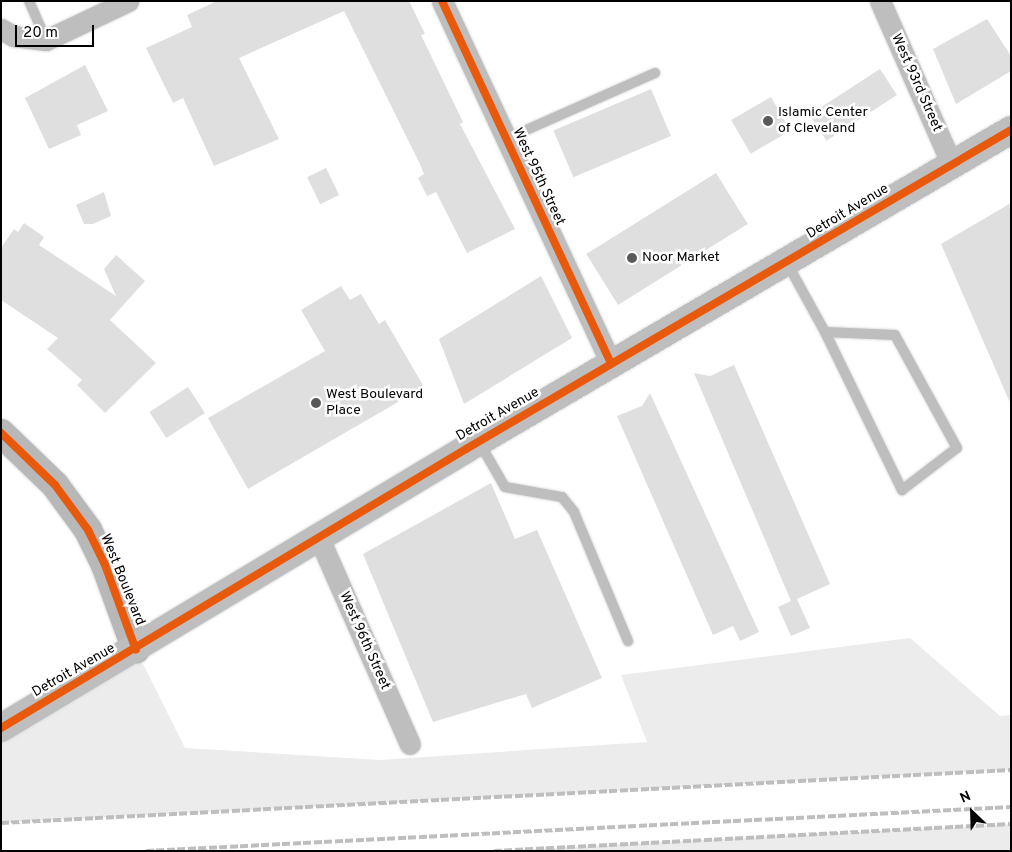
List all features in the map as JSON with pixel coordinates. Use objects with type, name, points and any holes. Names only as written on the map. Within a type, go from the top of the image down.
[{"type":"main road","name":"Detroit Avenue","points":[[1,728],[136,650],[479,441],[787,263],[1011,130]]},
{"type":"main road","name":"West Boulevard","points":[[1,433],[55,485],[88,530],[105,565],[136,650]]},
{"type":"street","points":[[1,29],[13,36],[46,40],[128,1]]},
{"type":"street","name":"West 95th Street","points":[[442,1],[611,364]]},
{"type":"street","name":"West 93rd Street","points":[[880,1],[952,165]]},
{"type":"street","name":"West 96th Street","points":[[319,538],[410,744]]},
{"type":"lane","points":[[29,1],[46,40]]},
{"type":"lane","points":[[506,139],[655,73]]},
{"type":"lane","points":[[787,263],[825,332],[902,490],[957,448],[895,335],[825,332]]},
{"type":"lane","points":[[479,441],[505,486],[562,497],[574,512],[628,640]]},
{"type":"shaded area","points":[[910,638],[1000,716],[1011,715],[1011,770],[1,823],[1,728],[136,650],[185,748],[380,760],[647,742],[621,675]]},
{"type":"shaded area","points":[[1011,824],[1011,851],[494,851],[660,842]]},
{"type":"building","points":[[217,1],[409,1],[425,34],[421,35],[463,122],[460,124],[515,229],[467,253],[436,192],[427,196],[418,178],[424,174],[420,164],[344,11],[239,58],[279,139],[214,166],[183,98],[173,103],[146,48],[192,27],[187,15]]},
{"type":"building","points":[[987,19],[1011,56],[1011,71],[956,104],[933,49]]},
{"type":"building","points":[[85,65],[108,111],[77,125],[81,135],[49,149],[25,98]]},
{"type":"building","points":[[880,69],[897,95],[826,141],[810,115]]},
{"type":"building","points":[[651,89],[671,136],[573,177],[553,130]]},
{"type":"building","points":[[771,97],[790,131],[751,154],[731,120]]},
{"type":"building","points":[[326,168],[339,195],[320,204],[307,177]]},
{"type":"building","points":[[716,173],[748,224],[618,305],[586,254]]},
{"type":"building","points":[[104,192],[111,216],[93,224],[84,224],[76,205]]},
{"type":"building","points":[[1011,203],[1011,405],[941,244]]},
{"type":"building","points":[[24,223],[44,237],[39,245],[116,296],[104,269],[116,255],[145,281],[110,320],[156,363],[105,413],[77,385],[82,380],[47,349],[58,338],[1,300],[1,248],[14,229],[18,232]]},
{"type":"building","points":[[541,276],[572,338],[464,404],[439,339]]},
{"type":"building","name":"West Boulevard Place","points":[[341,286],[350,300],[361,294],[379,324],[385,320],[424,387],[248,489],[208,418],[325,351],[301,310]]},
{"type":"building","points":[[734,365],[830,584],[797,599],[810,628],[791,636],[778,607],[791,601],[694,373],[710,376]]},
{"type":"building","points":[[188,387],[205,413],[166,438],[149,412]]},
{"type":"building","points":[[650,393],[759,632],[740,641],[733,626],[713,635],[617,416],[642,406]]},
{"type":"building","points":[[491,483],[515,539],[537,530],[602,678],[532,708],[526,694],[433,722],[363,554]]},
{"type":"railway","points":[[1,823],[1011,770]]},
{"type":"railway","points":[[146,851],[1011,807]]},
{"type":"railway","points":[[494,851],[1011,824]]},
{"type":"cycle path","points":[[442,1],[611,364]]},
{"type":"cycle path","points":[[1,728],[466,449],[1011,130]]},
{"type":"cycle path","points":[[1,433],[55,485],[88,530],[105,565],[136,650]]},
{"type":"place","name":"Islamic Center of Cleveland","points":[[768,121]]},
{"type":"place","name":"Noor Market","points":[[632,258]]},
{"type":"place","name":"West Boulevard Place","points":[[316,403]]}]
